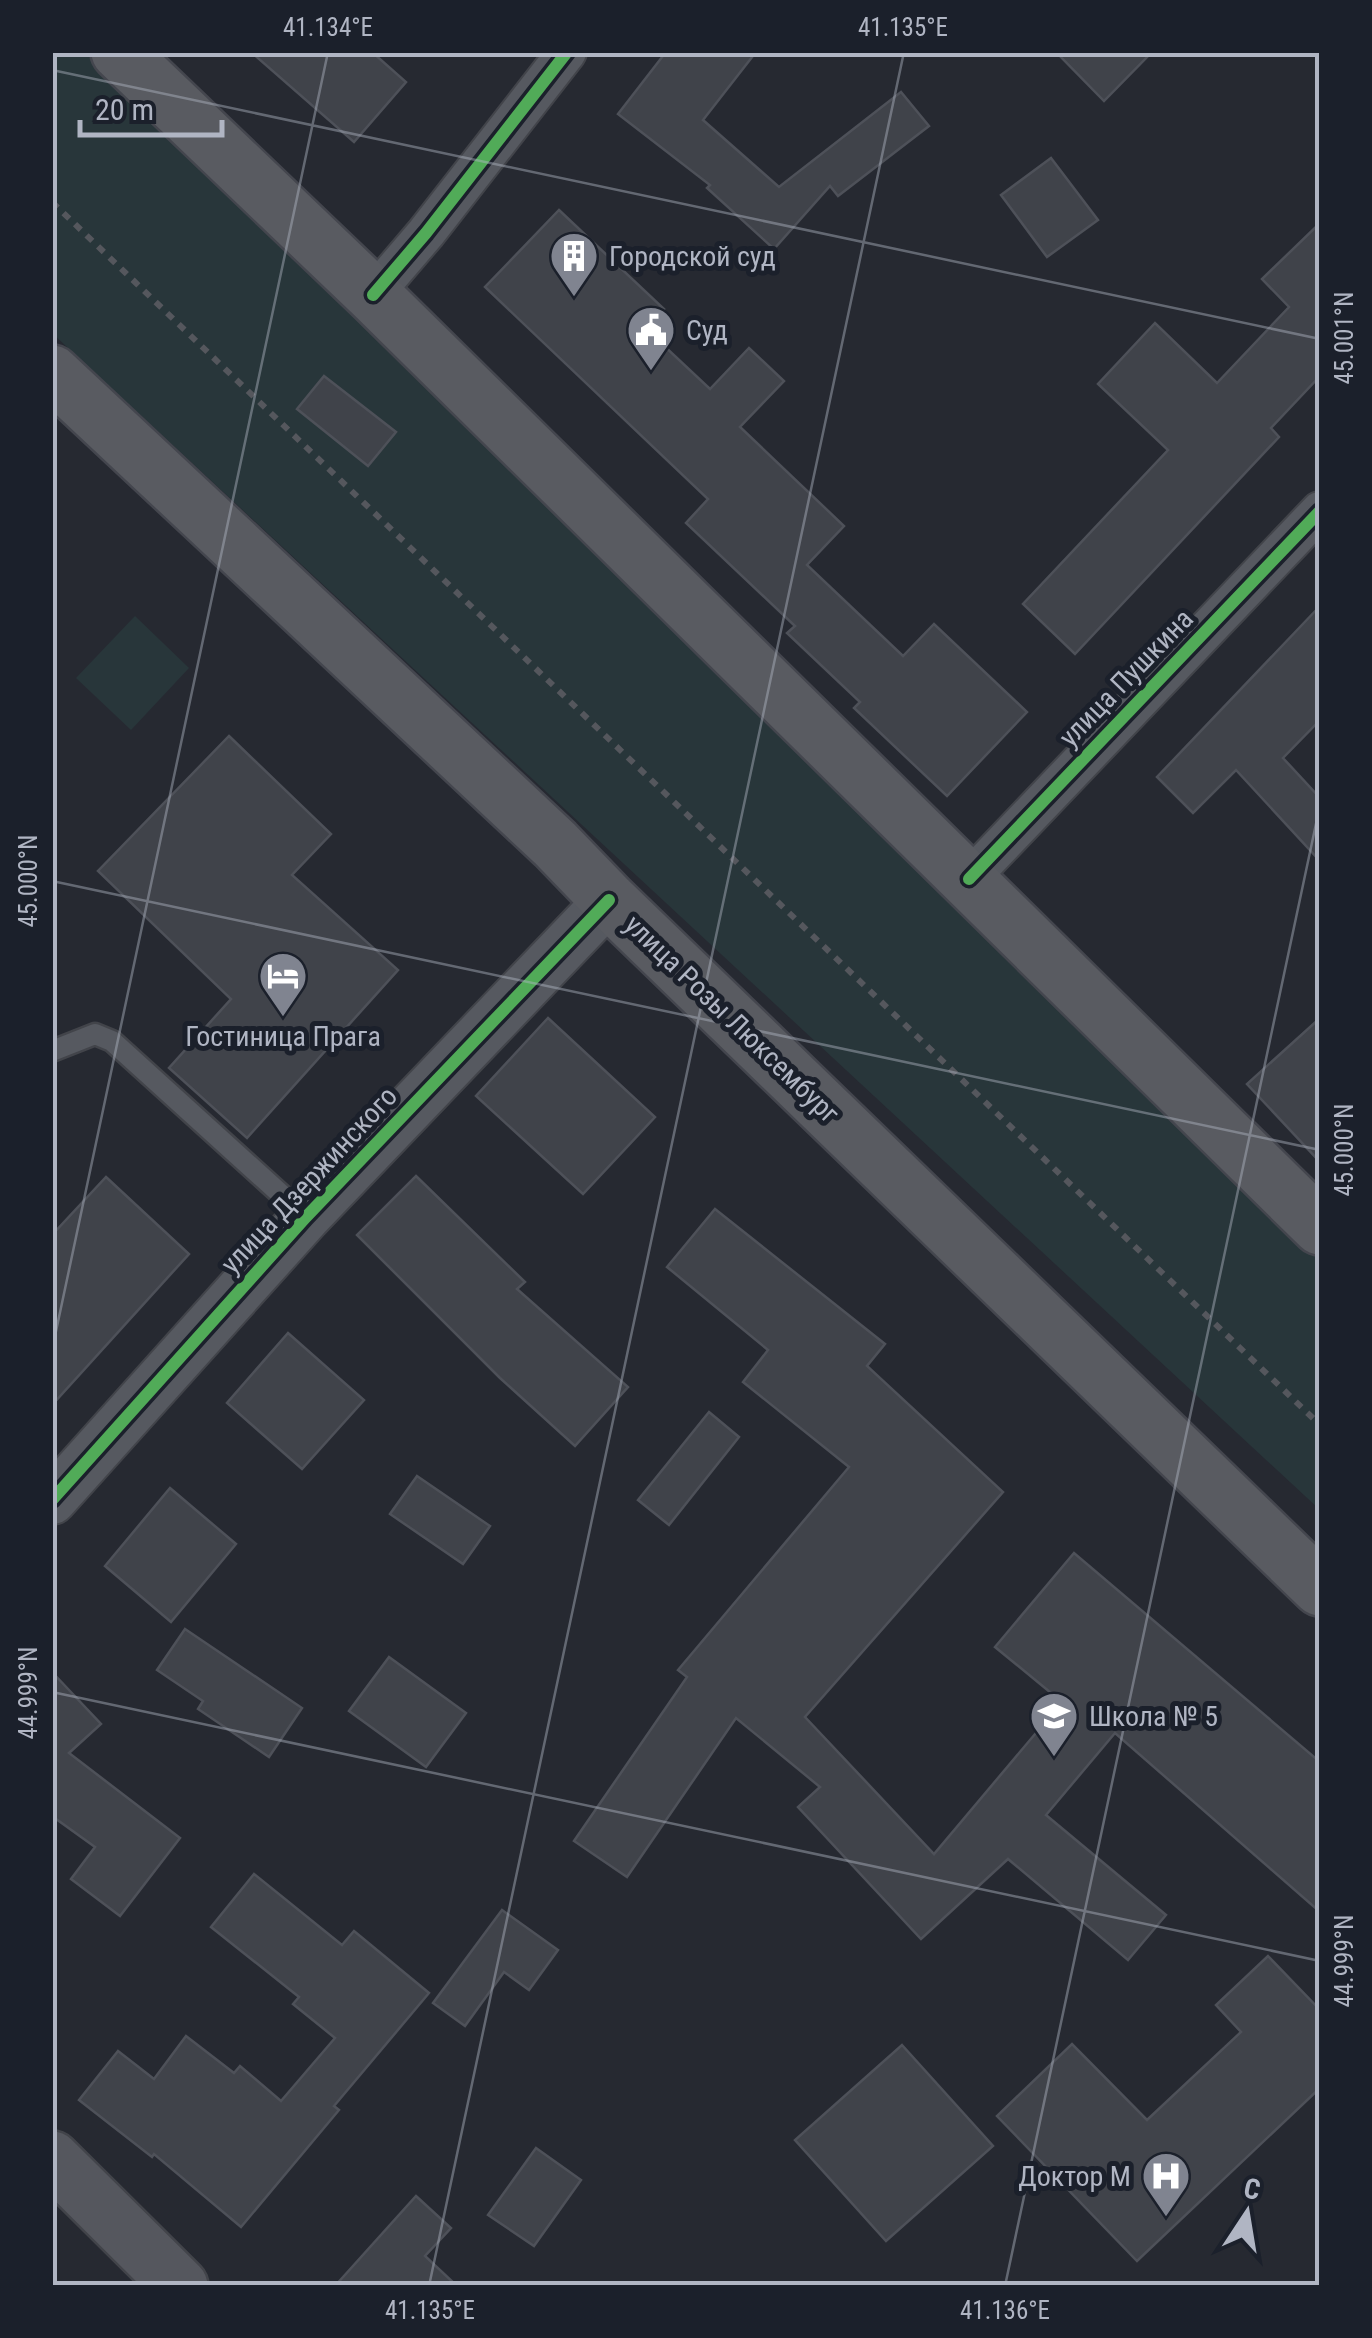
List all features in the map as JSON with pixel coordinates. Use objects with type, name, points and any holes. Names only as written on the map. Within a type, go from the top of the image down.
[{"type":"main road","points":[[119,52],[374,295],[1317,1221]]},
{"type":"main road","name":"улица Розы Люксембург","points":[[52,373],[556,844],[609,900],[1320,1588]]},
{"type":"main road","points":[[52,2159],[180,2286]]},
{"type":"street","points":[[374,295],[567,52]]},
{"type":"street","name":"улица Пушкина","points":[[969,879],[1320,511]]},
{"type":"street","name":"улица Дзержинского","points":[[52,1500],[306,1217],[609,900]]},
{"type":"lane","points":[[52,1051],[96,1034],[112,1041],[306,1217]]},
{"type":"path","points":[[52,202],[1320,1426]]},
{"type":"shaded area","points":[[52,53],[85,53],[1319,1258],[1319,1509],[53,334]]},
{"type":"shaded area","points":[[135,616],[189,668],[131,730],[76,678]]},
{"type":"building","points":[[251,52],[372,52],[406,82],[354,142]]},
{"type":"building","points":[[666,52],[756,52],[703,120],[779,187],[901,92],[929,126],[838,196],[830,186],[774,249],[707,188],[710,185],[618,114]]},
{"type":"building","points":[[1056,52],[1152,52],[1104,101]]},
{"type":"building","points":[[1051,158],[1098,220],[1047,257],[1001,195]]},
{"type":"building","points":[[559,210],[664,309],[645,328],[710,389],[749,348],[784,381],[740,427],[844,526],[807,565],[903,656],[934,624],[1027,712],[947,796],[854,708],[860,702],[787,633],[795,626],[686,523],[708,499],[485,287]]},
{"type":"building","points":[[1320,223],[1320,376],[1271,428],[1279,437],[1075,654],[1023,604],[1168,450],[1098,384],[1155,323],[1217,383],[1289,307],[1262,279]]},
{"type":"building","points":[[324,376],[396,432],[368,466],[297,409]]},
{"type":"building","points":[[1320,606],[1320,720],[1283,758],[1320,798],[1320,861],[1236,770],[1193,813],[1157,777]]},
{"type":"building","points":[[229,736],[331,834],[292,875],[398,970],[247,1138],[169,1068],[231,999],[98,871]]},
{"type":"building","points":[[548,1018],[655,1117],[583,1194],[476,1096]]},
{"type":"building","points":[[1320,1018],[1320,1162],[1247,1084]]},
{"type":"building","points":[[416,1176],[525,1282],[517,1289],[628,1387],[575,1446],[500,1378],[357,1235]]},
{"type":"building","points":[[106,1177],[189,1254],[52,1405],[52,1235]]},
{"type":"building","points":[[715,1209],[885,1344],[867,1366],[1003,1492],[805,1717],[934,1854],[1062,1702],[995,1647],[1074,1553],[1320,1762],[1320,1912],[1115,1733],[1046,1815],[1166,1915],[1128,1960],[1008,1859],[921,1939],[798,1807],[820,1787],[736,1718],[627,1877],[574,1841],[687,1677],[678,1670],[849,1467],[743,1382],[768,1350],[667,1267]]},
{"type":"building","points":[[288,1333],[364,1400],[302,1469],[227,1403]]},
{"type":"building","points":[[709,1412],[739,1437],[669,1525],[638,1500]]},
{"type":"building","points":[[417,1476],[490,1526],[463,1564],[390,1514]]},
{"type":"building","points":[[170,1488],[236,1544],[171,1622],[105,1566]]},
{"type":"building","points":[[185,1629],[302,1708],[269,1757],[198,1709],[203,1701],[157,1670]]},
{"type":"building","points":[[389,1657],[466,1713],[426,1767],[349,1711]]},
{"type":"building","points":[[52,1672],[101,1724],[69,1753],[180,1838],[120,1916],[71,1879],[95,1847],[52,1816]]},
{"type":"building","points":[[254,1874],[342,1945],[354,1931],[429,1993],[334,2106],[339,2110],[241,2227],[154,2154],[152,2157],[79,2100],[118,2051],[154,2079],[186,2036],[234,2073],[240,2066],[281,2101],[335,2038],[293,2004],[299,1997],[211,1927]]},
{"type":"building","points":[[502,1910],[558,1950],[529,1990],[504,1972],[465,2026],[433,2003]]},
{"type":"building","points":[[1268,1956],[1320,2010],[1320,2088],[1137,2261],[997,2116],[1072,2044],[1147,2120],[1241,2032],[1216,2005]]},
{"type":"building","points":[[902,2045],[993,2146],[886,2241],[795,2140]]},
{"type":"building","points":[[536,2148],[581,2180],[534,2246],[488,2215]]},
{"type":"building","points":[[416,2196],[451,2228],[425,2256],[457,2286],[335,2286]]},
{"type":"cycle path","points":[[373,295],[567,52]]},
{"type":"cycle path","points":[[969,879],[1320,511]]},
{"type":"cycle path","points":[[52,1500],[306,1217],[609,900]]},
{"type":"place","name":"Городской суд","points":[[574,298]]},
{"type":"place","name":"Суд","points":[[651,372]]},
{"type":"place","name":"Гостиница Прага","points":[[283,1018]]},
{"type":"place","name":"Школа № 5","points":[[1054,1758]]},
{"type":"place","name":"Доктор М","points":[[1166,2218]]}]
